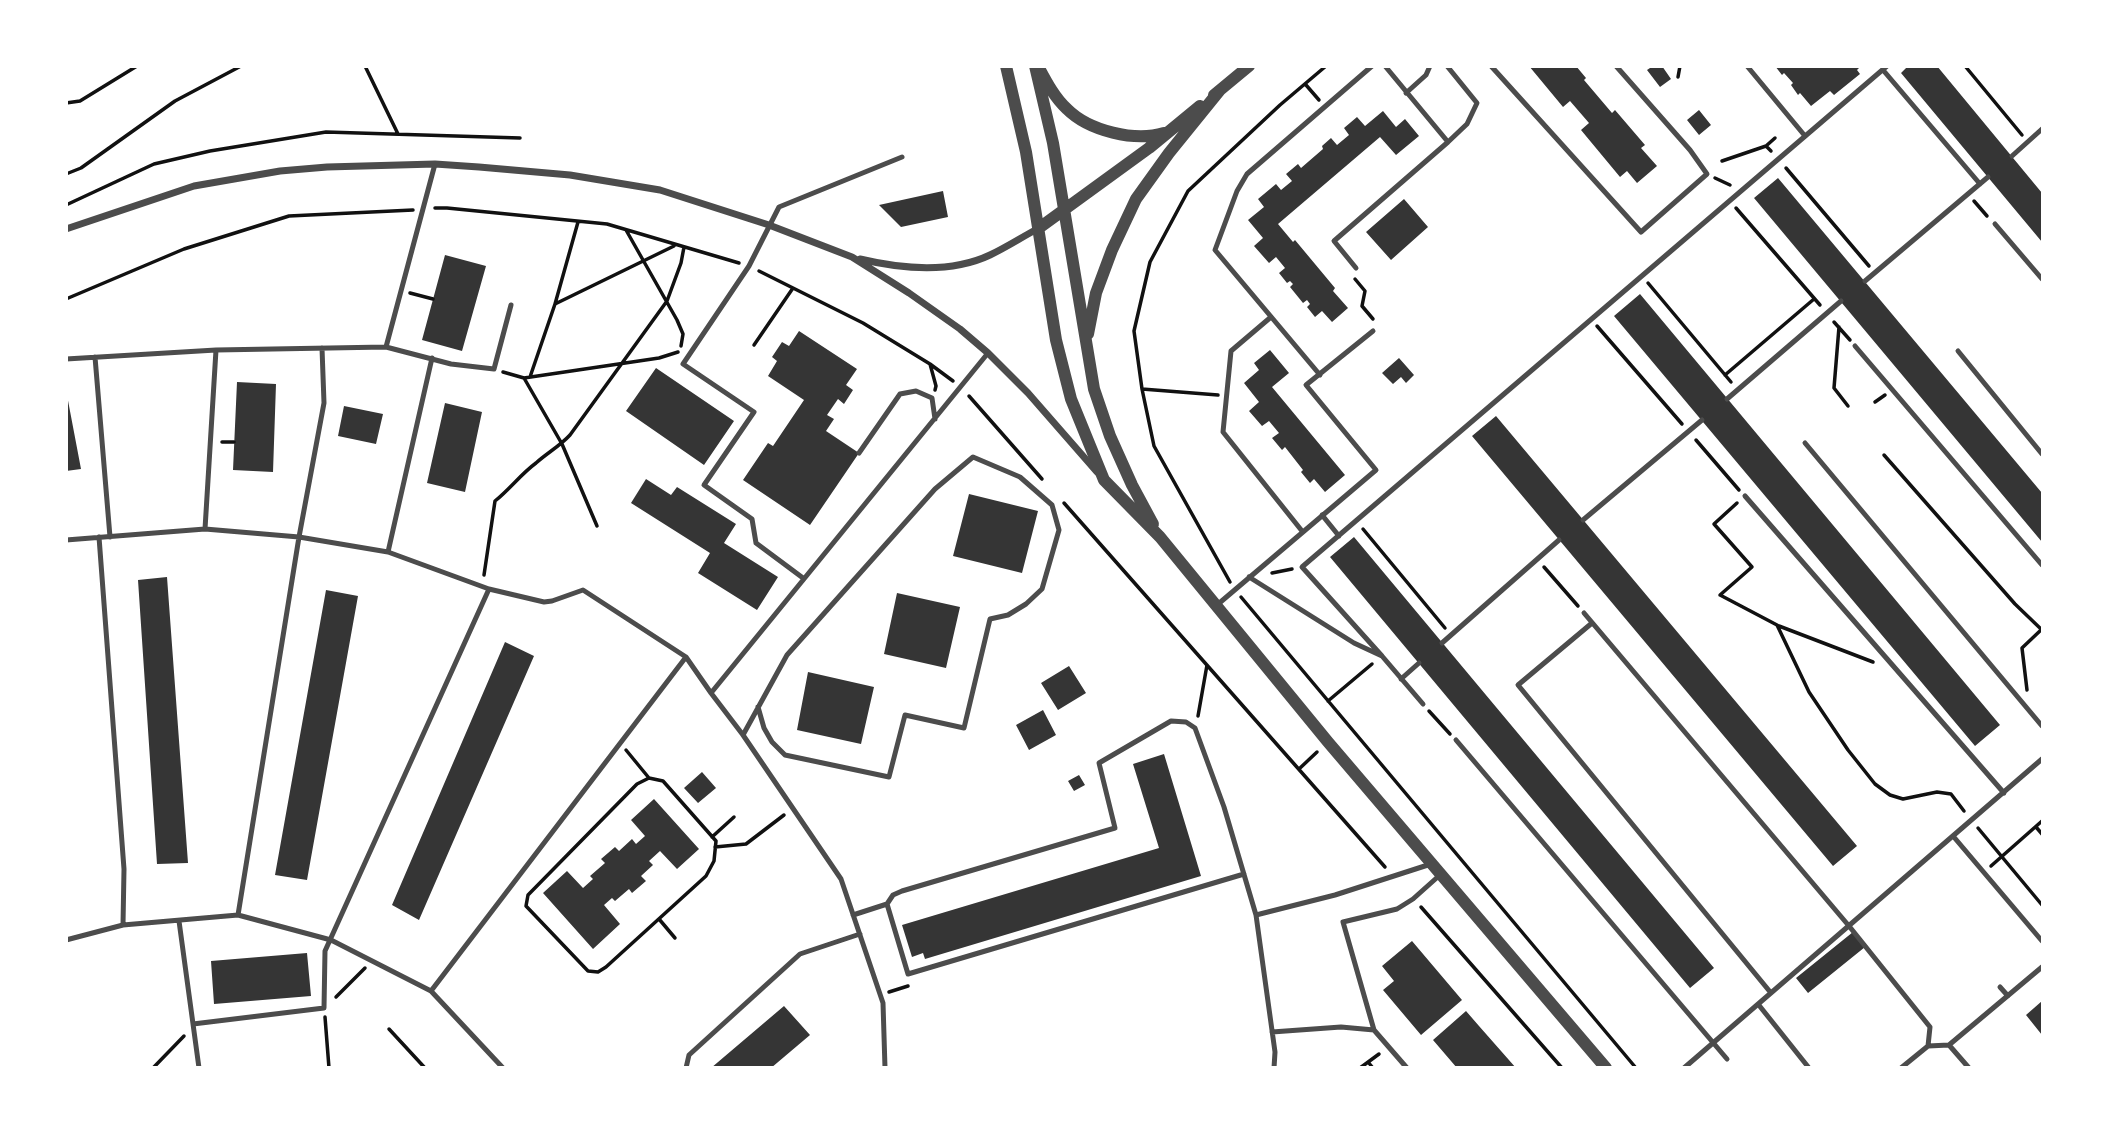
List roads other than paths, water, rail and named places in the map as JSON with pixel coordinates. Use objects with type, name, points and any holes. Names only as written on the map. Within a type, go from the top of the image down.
[{"type":"street","points":[[1006,66],[1026,152],[1056,340],[1068,387],[1104,480]]},
{"type":"street","points":[[1036,66],[1052,92],[1081,120],[1129,136],[1152,136],[1171,130]]},
{"type":"street","points":[[1036,66],[1053,143],[1094,389],[1110,436],[1160,537]]},
{"type":"street","points":[[66,229],[182,190],[233,178],[327,166],[435,164],[570,176],[660,190],[769,225],[852,257],[885,265],[925,268],[962,264],[988,256],[1065,210],[1250,66]]},
{"type":"street","points":[[1086,345],[1096,293],[1112,250],[1136,199],[1220,90]]},
{"type":"street","points":[[852,257],[960,329],[1028,393],[1104,480],[1160,537],[1317,729],[1606,1068]]},
{"type":"lane","points":[[1320,375],[1216,250],[1237,191],[1247,174],[1373,66]]},
{"type":"lane","points":[[1385,66],[1448,142]]},
{"type":"lane","points":[[1406,93],[1426,75],[1430,66]]},
{"type":"lane","points":[[1356,268],[1334,242],[1467,124],[1477,103],[1447,66]]},
{"type":"lane","points":[[1491,66],[1641,232],[1707,174],[1690,150],[1616,66]]},
{"type":"lane","points":[[1747,66],[1805,136]]},
{"type":"lane","points":[[1423,704],[1302,567],[1885,68],[1980,184]]},
{"type":"lane","points":[[2012,156],[2042,129]]},
{"type":"lane","points":[[803,578],[756,543],[752,519],[704,485],[754,412],[683,364],[748,266],[779,207],[902,157]]},
{"type":"lane","points":[[386,347],[435,164]]},
{"type":"lane","points":[[1865,281],[1988,177]]},
{"type":"lane","points":[[1995,225],[2042,279]]},
{"type":"lane","points":[[1727,399],[1841,301]]},
{"type":"lane","points":[[66,359],[215,350],[386,347],[451,364],[494,369],[511,305]]},
{"type":"lane","points":[[1270,317],[1231,351],[1223,432],[1302,531]]},
{"type":"lane","points":[[1217,605],[1376,470],[1307,385],[1373,331]]},
{"type":"lane","points":[[1855,346],[2042,565]]},
{"type":"lane","points":[[238,915],[299,537],[324,403],[322,348]]},
{"type":"lane","points":[[205,529],[215,350]]},
{"type":"lane","points":[[1958,351],[2042,454]]},
{"type":"lane","points":[[711,694],[988,353]]},
{"type":"lane","points":[[95,357],[110,537]]},
{"type":"lane","points":[[388,552],[432,358]]},
{"type":"lane","points":[[859,453],[900,394],[916,391],[932,398],[935,419]]},
{"type":"lane","points":[[1583,520],[1702,420]]},
{"type":"lane","points":[[1805,443],[2042,726]]},
{"type":"lane","points":[[743,735],[758,707],[787,655],[935,489],[973,457],[1020,477],[1052,505],[1059,530],[1042,589],[1026,604],[1008,615],[990,619],[964,728],[905,715],[890,777],[785,755],[772,742],[764,728],[758,707]]},
{"type":"lane","points":[[1745,496],[2004,793]]},
{"type":"lane","points":[[1322,515],[1339,536]]},
{"type":"lane","points":[[66,540],[205,529],[299,537],[388,552],[486,587],[544,602],[583,590],[686,657],[841,879],[883,1003],[885,1068]]},
{"type":"lane","points":[[99,537],[124,869],[123,925]]},
{"type":"lane","points":[[1442,643],[1559,540]]},
{"type":"lane","points":[[1249,577],[1354,643],[1382,656]]},
{"type":"lane","points":[[193,1025],[324,1008],[324,951],[486,587]]},
{"type":"lane","points":[[1584,613],[1849,926],[1930,1027],[1928,1046]]},
{"type":"lane","points":[[1592,623],[1518,685],[1770,993]]},
{"type":"lane","points":[[431,990],[686,657]]},
{"type":"lane","points":[[1401,679],[1419,663]]},
{"type":"lane","points":[[853,915],[887,904],[893,895],[902,891],[1115,828],[1099,763],[1171,721],[1186,722],[1195,728],[1224,807],[1256,915],[1275,1052],[1274,1068]]},
{"type":"lane","points":[[1455,740],[1727,1059]]},
{"type":"lane","points":[[1685,1068],[2042,759]]},
{"type":"lane","points":[[1953,836],[2042,941]]},
{"type":"lane","points":[[1256,915],[1347,892],[1432,864]]},
{"type":"lane","points":[[887,904],[908,974],[1244,874]]},
{"type":"lane","points":[[1407,1068],[1374,1030],[1343,922],[1397,909],[1413,899],[1441,874]]},
{"type":"lane","points":[[66,940],[123,925],[238,915],[331,940],[431,990],[503,1068]]},
{"type":"lane","points":[[179,920],[199,1068]]},
{"type":"lane","points":[[686,1068],[689,1055],[800,954],[860,934]]},
{"type":"lane","points":[[1901,1068],[1928,1046],[1949,1045],[2042,967]]},
{"type":"lane","points":[[2000,987],[2008,996]]},
{"type":"lane","points":[[1758,1004],[1809,1068]]},
{"type":"lane","points":[[1272,1032],[1341,1027],[1374,1030]]},
{"type":"lane","points":[[1949,1045],[1969,1068]]}]
